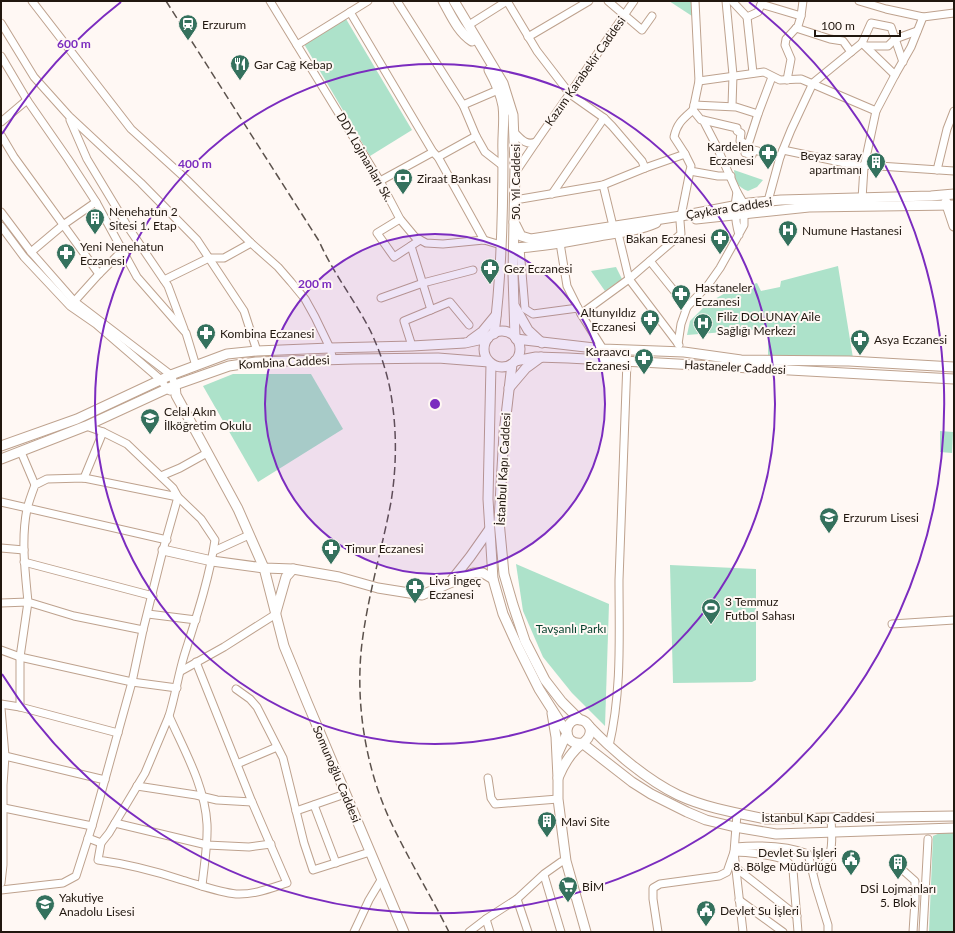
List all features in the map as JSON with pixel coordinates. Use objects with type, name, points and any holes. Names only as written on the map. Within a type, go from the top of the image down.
[{"type":"main road","name":"50. Yıl Caddesi","points":[[443,1],[458,28],[464,35],[474,38]]},
{"type":"main road","name":"50. Yıl Caddesi","points":[[449,1],[503,84],[512,110],[515,173],[515,200],[512,219],[520,247],[513,274],[516,338]]},
{"type":"main road","name":"50. Yıl Caddesi","points":[[454,1],[491,72],[503,107],[503,166],[499,298],[497,314],[491,336]]},
{"type":"main road","name":"50. Yıl Caddesi","points":[[460,1],[474,25],[474,38]]},
{"type":"main road","points":[[503,107],[507,121],[511,167],[512,219]]},
{"type":"main road","points":[[950,194],[950,206],[954,226]]},
{"type":"main road","name":"Çaykara Caddesi","points":[[512,219],[522,236],[531,238],[615,230],[735,210],[768,201],[931,196],[950,194]]},
{"type":"main road","name":"Çaykara Caddesi","points":[[745,208],[873,207],[940,204],[950,206]]},
{"type":"main road","name":"Çaykara Caddesi","points":[[520,247],[681,218]]},
{"type":"main road","points":[[520,247],[560,243],[615,230],[648,227],[656,223]]},
{"type":"main road","points":[[515,306],[528,330],[542,343]]},
{"type":"main road","points":[[468,342],[482,332],[497,314]]},
{"type":"main road","points":[[498,332],[507,332],[516,338],[520,352],[514,362],[504,367],[495,366],[490,363],[486,358],[484,350],[491,336],[498,332]]},
{"type":"main road","name":"Kombina Caddesi","points":[[1,446],[77,419],[171,375],[228,354],[257,351],[412,346],[468,342],[491,336]]},
{"type":"main road","name":"Hastaneler Caddesi","points":[[516,338],[542,343],[603,349],[684,352],[741,360],[849,361],[954,367]]},
{"type":"main road","points":[[509,388],[526,368],[542,357]]},
{"type":"main road","name":"Hastaneler Caddesi","points":[[514,362],[542,357],[954,379]]},
{"type":"main road","name":"Kombina Caddesi","points":[[1,459],[86,426],[229,366],[244,363],[438,358],[490,363]]},
{"type":"main road","name":"İstanbul Kapı Caddesi","points":[[514,362],[509,388],[504,433],[499,520],[504,574],[525,641],[545,680],[562,702],[580,720]]},
{"type":"main road","points":[[490,363],[488,500],[493,579],[503,614],[518,647],[539,688],[568,737],[574,742],[582,742],[632,782],[651,794],[706,820],[735,827],[776,834],[954,828]]},
{"type":"main road","name":"Somunoğlu Caddesi","points":[[173,390],[238,509],[264,568],[284,646],[404,932]]},
{"type":"main road","points":[[447,584],[460,571],[489,530]]},
{"type":"main road","points":[[163,550],[213,556],[264,568],[293,569],[339,577],[378,588],[422,595],[473,573],[483,573],[493,579]]},
{"type":"main road","points":[[276,614],[286,578],[293,569]]},
{"type":"main road","points":[[550,706],[558,753],[558,799],[566,861],[586,932]]},
{"type":"main road","points":[[558,753],[567,734],[570,723],[576,720],[587,723],[590,734],[588,738],[582,742],[570,755],[558,778]]},
{"type":"main road","name":"İstanbul Kapı Caddesi","points":[[589,726],[609,746],[657,784],[678,795],[703,805],[737,814],[766,819],[954,816]]},
{"type":"street","points":[[32,1],[131,129],[185,178],[251,243],[278,267],[305,299],[330,348],[333,360]]},
{"type":"street","points":[[297,45],[368,1]]},
{"type":"street","points":[[397,1],[463,105],[476,136],[485,152],[503,166]]},
{"type":"street","points":[[472,23],[507,1],[537,51],[570,94],[604,118],[623,137],[642,161],[645,168]]},
{"type":"street","points":[[528,36],[589,1]]},
{"type":"street","points":[[608,1],[642,30],[652,16]]},
{"type":"street","name":"Kazım Karabekir Caddesi","points":[[515,173],[634,1]]},
{"type":"street","points":[[520,247],[525,309],[533,314],[580,311],[629,279],[681,234],[681,218],[690,166],[685,154],[674,137],[676,128],[694,108],[699,80],[695,1]]},
{"type":"street","points":[[726,1],[733,75],[732,106]]},
{"type":"street","points":[[787,80],[791,59],[785,45],[786,39],[798,26],[803,1]]},
{"type":"street","points":[[859,1],[886,9],[923,17],[954,13]]},
{"type":"street","name":"DDY Lojmanları Sk.","points":[[274,2],[297,45],[380,181],[400,219],[415,237],[420,240]]},
{"type":"street","points":[[735,2],[747,17],[753,72]]},
{"type":"street","points":[[747,17],[758,12],[761,4],[801,16]]},
{"type":"street","points":[[350,12],[435,154],[484,240]]},
{"type":"street","points":[[862,198],[864,166],[876,111],[903,62],[923,17]]},
{"type":"street","points":[[1,23],[34,77],[69,116],[141,183],[197,240],[244,311],[257,351]]},
{"type":"street","points":[[864,44],[871,23],[891,28],[903,62]]},
{"type":"street","points":[[796,28],[830,39],[843,41],[851,52]]},
{"type":"street","points":[[768,201],[780,157],[813,83],[851,52],[864,44],[888,46],[895,38],[917,31]]},
{"type":"street","points":[[864,44],[895,75]]},
{"type":"street","points":[[1,56],[27,100],[96,202],[137,277],[186,333]]},
{"type":"street","points":[[699,80],[753,72],[764,72],[780,80],[801,79],[813,83],[876,111]]},
{"type":"street","points":[[772,77],[745,152],[752,155],[754,150],[780,157]]},
{"type":"street","points":[[463,105],[498,90]]},
{"type":"street","points":[[1,122],[27,100]]},
{"type":"street","points":[[694,108],[736,106],[758,114]]},
{"type":"street","points":[[678,344],[681,324],[687,307],[708,285],[716,274],[740,235],[744,225],[745,208],[703,120],[701,120],[694,108]]},
{"type":"street","points":[[937,170],[947,129],[954,111]]},
{"type":"street","points":[[69,116],[87,159],[128,227],[168,286],[186,333],[196,366]]},
{"type":"street","points":[[552,194],[604,118]]},
{"type":"street","points":[[703,120],[737,128],[737,132],[741,133],[740,141],[748,145]]},
{"type":"street","points":[[514,132],[524,142],[532,144],[536,142]]},
{"type":"street","points":[[1,135],[14,157],[98,274]]},
{"type":"street","points":[[380,181],[476,136]]},
{"type":"street","points":[[783,150],[864,166],[954,171]]},
{"type":"street","points":[[515,200],[603,185],[685,154]]},
{"type":"street","points":[[690,171],[718,176],[731,176]]},
{"type":"street","points":[[603,185],[629,279],[684,352]]},
{"type":"street","points":[[737,192],[735,210],[740,235]]},
{"type":"street","points":[[31,252],[63,224],[96,202]]},
{"type":"street","points":[[1,212],[72,303],[171,375],[173,390]]},
{"type":"street","points":[[400,219],[377,233],[394,257],[420,240],[426,243],[443,244],[484,240],[501,246]]},
{"type":"street","points":[[1,226],[24,257],[72,303],[173,390]]},
{"type":"street","points":[[164,280],[209,258],[224,258],[251,243]]},
{"type":"street","points":[[560,243],[567,286],[603,349]]},
{"type":"street","points":[[411,246],[431,310]]},
{"type":"street","points":[[72,303],[98,274],[123,250]]},
{"type":"street","points":[[650,261],[687,307]]},
{"type":"street","points":[[381,298],[423,283],[473,270]]},
{"type":"street","points":[[412,346],[404,321],[450,302],[469,325]]},
{"type":"street","points":[[609,746],[615,721],[620,662],[620,579],[627,361]]},
{"type":"street","points":[[86,426],[103,432],[127,444],[173,488],[178,497],[201,519],[215,540],[213,556],[169,716],[145,773],[115,823],[101,843],[98,860],[118,862],[147,869],[202,886],[236,894],[252,893],[287,883],[252,802],[196,662]]},
{"type":"street","points":[[84,478],[103,432]]},
{"type":"street","points":[[20,707],[20,657],[28,602],[24,550],[27,509],[34,485],[21,452]]},
{"type":"street","points":[[161,476],[180,468],[207,453]]},
{"type":"street","points":[[34,485],[47,479],[84,478],[178,497]]},
{"type":"street","points":[[1,890],[63,883],[76,876],[92,826],[132,682],[143,630],[178,497]]},
{"type":"street","points":[[1,502],[166,540]]},
{"type":"street","points":[[213,556],[249,535]]},
{"type":"street","points":[[1,548],[24,550]]},
{"type":"street","points":[[24,562],[152,596]]},
{"type":"street","points":[[1,603],[28,602],[74,616],[143,630]]},
{"type":"street","points":[[148,614],[196,620]]},
{"type":"street","points":[[181,671],[224,647],[276,614]]},
{"type":"street","points":[[892,624],[954,620]]},
{"type":"street","points":[[1,650],[20,657],[132,682],[177,688]]},
{"type":"street","points":[[236,689],[250,699],[257,707],[283,758],[304,843],[313,870],[370,852]]},
{"type":"street","points":[[1,704],[20,707],[118,733]]},
{"type":"street","points":[[1,708],[5,756],[3,785],[3,865],[1,882]]},
{"type":"street","points":[[169,716],[198,784],[202,797],[207,823],[202,886]]},
{"type":"street","points":[[237,764],[278,747]]},
{"type":"street","points":[[5,756],[105,780]]},
{"type":"street","points":[[488,778],[491,798],[495,804],[558,799]]},
{"type":"street","points":[[137,786],[217,800],[252,802]]},
{"type":"street","points":[[296,811],[345,794]]},
{"type":"street","points":[[314,805],[336,863]]},
{"type":"street","points":[[4,808],[92,826]]},
{"type":"street","points":[[737,814],[734,849],[743,932]]},
{"type":"street","points":[[812,870],[820,868],[828,861],[831,851],[832,819]]},
{"type":"street","points":[[115,823],[206,845],[242,847],[271,844]]},
{"type":"street","points":[[88,838],[101,843]]},
{"type":"street","points":[[923,932],[928,839]]},
{"type":"street","points":[[734,849],[754,846],[784,847],[808,854],[828,925],[828,932]]},
{"type":"street","points":[[734,849],[784,859],[789,863],[793,870],[798,932]]},
{"type":"street","points":[[658,932],[653,899],[653,888],[660,884],[719,876],[727,872],[734,849]]},
{"type":"street","points":[[469,932],[517,899],[561,862],[566,861]]},
{"type":"street","points":[[897,865],[915,881],[913,932]]},
{"type":"street","points":[[736,868],[797,916]]},
{"type":"street","points":[[544,875],[560,932]]},
{"type":"street","points":[[354,932],[369,900],[382,880]]},
{"type":"street","points":[[517,899],[528,932]]},
{"type":"street","points":[[739,900],[782,932]]},
{"type":"street","points":[[486,919],[490,932]]},
{"type":"green space","points":[[669,1],[691,1],[692,16]]},
{"type":"green space","points":[[346,19],[412,130],[370,156],[304,44]]},
{"type":"green space","points":[[734,170],[763,180],[757,187],[748,191],[741,188],[737,183]]},
{"type":"green space","points":[[838,266],[853,358],[768,358],[768,336],[762,329],[687,335],[690,321],[708,303],[727,292],[757,283],[761,291],[780,287],[781,281]]},
{"type":"green space","points":[[616,267],[622,279],[605,291],[591,271]]},
{"type":"green space","points":[[233,374],[311,374],[343,429],[258,482],[203,386]]},
{"type":"green space","points":[[940,431],[953,432],[952,453],[940,452]]},
{"type":"green space","name":"Tavşanlı Parkı","points":[[516,564],[609,604],[605,726],[572,693],[543,657],[523,611]]},
{"type":"green space","points":[[670,565],[756,569],[756,680],[752,682],[673,683]]},
{"type":"green space","points":[[940,833],[954,833],[954,932],[929,932],[933,836]]},
{"type":"railway","points":[[166,1],[319,241],[370,330],[384,367],[390,389],[394,417],[394,474],[391,502],[368,607],[362,643],[360,665],[361,710],[368,755],[381,798],[396,833],[449,932]]},
{"type":"place","name":"Erzurum","points":[[188,41]]},
{"type":"place","name":"Gar Cağ Kebap","points":[[240,81]]},
{"type":"place","name":"Kardelen Eczanesi","points":[[768,170]]},
{"type":"place","name":"Beyaz saray apartmanı","points":[[876,179]]},
{"type":"place","name":"Ziraat Bankası","points":[[403,195]]},
{"type":"place","name":"Nenehatun 2 Sitesi 1. Etap","points":[[95,235]]},
{"type":"place","name":"Numune Hastanesi","points":[[788,247]]},
{"type":"place","name":"Bakan Eczanesi","points":[[720,255]]},
{"type":"place","name":"Yeni Nenehatun Eczanesi","points":[[66,270]]},
{"type":"place","name":"Gez Eczanesi","points":[[490,285]]},
{"type":"place","name":"Hastaneler Eczanesi","points":[[681,311]]},
{"type":"place","name":"Altunyıldız Eczanesi","points":[[650,336]]},
{"type":"place","name":"Filiz DOLUNAY Aile Sağlığı Merkezi","points":[[703,340]]},
{"type":"place","name":"Kombina Eczanesi","points":[[206,350]]},
{"type":"place","name":"Asya Eczanesi","points":[[860,356]]},
{"type":"place","name":"Karaavcı Eczanesi","points":[[644,375]]},
{"type":"place","name":"Celal Akın İlköğretim Okulu","points":[[150,435]]},
{"type":"place","name":"Erzurum Lisesi","points":[[829,534]]},
{"type":"place","name":"Timur Eczanesi","points":[[331,565]]},
{"type":"place","name":"Liva İngeç Eczanesi","points":[[415,604]]},
{"type":"place","name":"3 Temmuz Futbol Sahası","points":[[711,625]]},
{"type":"place","name":"Mavi Site","points":[[547,838]]},
{"type":"place","name":"Devlet Su İşleri 8. Bölge Müdürlüğü","points":[[851,876]]},
{"type":"place","name":"DSİ Lojmanları 5. Blok","points":[[898,880]]},
{"type":"place","name":"BİM","points":[[568,903]]},
{"type":"place","name":"Yakutiye Anadolu Lisesi","points":[[45,921]]},
{"type":"place","name":"Devlet Su İşleri","points":[[706,927]]}]
